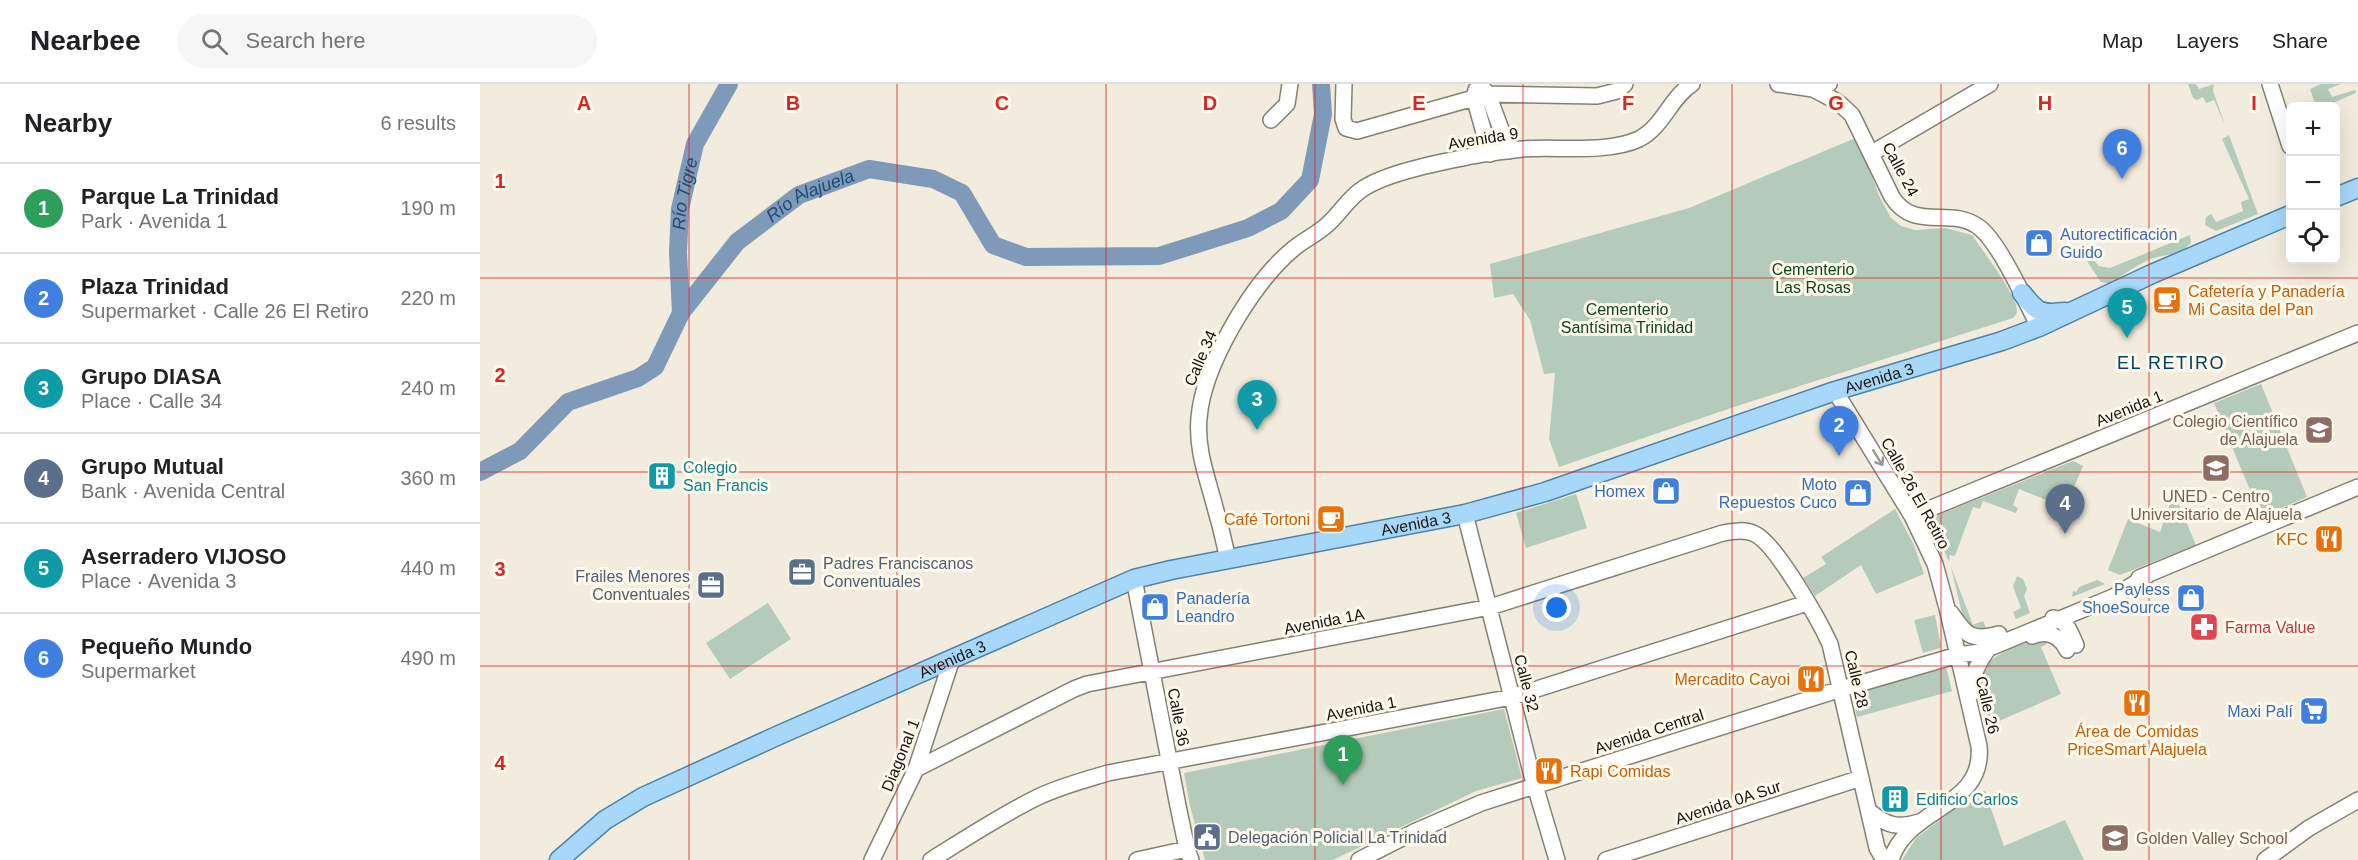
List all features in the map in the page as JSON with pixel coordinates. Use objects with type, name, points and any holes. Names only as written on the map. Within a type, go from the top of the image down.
[{"type":"main road","points":[[2340,195],[2358,188]]},
{"type":"main road","name":"Avenida 3","points":[[559,860],[605,820],[643,797],[1134,579],[1465,514],[1545,492],[1835,391],[2002,341],[2078,310],[2154,273],[2286,217]]},
{"type":"main road","points":[[2022,293],[2032,306],[2044,314],[2078,310]]},
{"type":"main road","points":[[2002,341],[2021,324],[2024,313],[2022,293]]},
{"type":"street","points":[[1270,120],[1287,104],[1290,84]]},
{"type":"street","points":[[1344,84],[1343,119],[1346,128],[1352,131],[1480,91],[1597,96],[1617,91],[1625,84]]},
{"type":"street","name":"Avenida 9","points":[[1285,256],[1327,225],[1354,195],[1371,183],[1396,174],[1490,154],[1613,146],[1638,139],[1650,132],[1677,98],[1692,84]]},
{"type":"street","points":[[1778,84],[1813,89],[1829,84]]},
{"type":"street","points":[[1836,84],[1833,95],[1838,102]]},
{"type":"street","points":[[1872,153],[1990,84]]},
{"type":"street","points":[[2270,84],[2286,134]]},
{"type":"street","name":"Calle 24","points":[[1813,89],[1838,102],[1856,120],[1892,197],[1901,209],[1910,215],[1922,218],[1954,218],[1978,227],[1990,238],[2039,327]]},
{"type":"street","points":[[1480,91],[1509,151]]},
{"type":"street","points":[[1480,91],[1490,154]]},
{"type":"street","name":"Calle 34","points":[[1228,559],[1200,452],[1199,417],[1202,398],[1227,337],[1248,302],[1285,256]]},
{"type":"street","name":"Avenida 1","points":[[1912,516],[2358,333]]},
{"type":"street","name":"Calle 26 El Retiro","points":[[1835,391],[1912,516],[1935,564],[1963,659]]},
{"type":"street","name":"Avenida Central","points":[[1359,860],[1467,808],[1842,689],[1963,659],[2089,602],[2113,597],[2124,585],[2358,487]]},
{"type":"street","name":"Calle 32","points":[[1465,514],[1535,786],[1557,860]]},
{"type":"street","name":"Avenida 1A","points":[[916,768],[1074,689],[1096,682],[1490,607],[1723,533],[1747,531]]},
{"type":"street","name":"Calle 28","points":[[1747,531],[1755,534],[1771,547],[1830,644],[1877,848],[1884,860]]},
{"type":"street","name":"Calle 36","points":[[1134,579],[1189,855]]},
{"type":"street","points":[[2073,647],[2083,617],[2112,602],[2124,585]]},
{"type":"street","name":"Avenida Central","points":[[1997,642],[2061,619],[2089,602]]},
{"type":"street","name":"Avenida 1","points":[[931,860],[1018,807],[1050,792],[1108,773],[1512,697],[1806,603]]},
{"type":"street","points":[[1947,608],[1960,627],[1971,636],[2013,643],[2035,634],[2049,633],[2073,647]]},
{"type":"street","points":[[1963,659],[1979,648],[2051,618],[2065,622],[2073,647]]},
{"type":"street","points":[[1970,709],[1974,672],[1981,658],[1997,642]]},
{"type":"street","name":"Diagonal 1","points":[[872,860],[916,768],[952,659]]},
{"type":"street","name":"Calle 26","points":[[1922,821],[1971,784],[1979,764],[1979,746],[1970,709],[1963,659]]},
{"type":"street","points":[[931,728],[938,746],[951,751]]},
{"type":"street","name":"Avenida 0A Sur","points":[[1606,860],[1861,778]]},
{"type":"street","points":[[2265,860],[2309,828],[2358,800]]},
{"type":"street","points":[[1869,811],[1881,821],[1894,826],[1922,821]]},
{"type":"street","points":[[1891,860],[1899,842],[1922,821]]},
{"type":"street","points":[[1137,860],[1189,855]]},
{"type":"green space","points":[[2188,84],[2196,84],[2199,89],[2214,84],[2213,91],[2225,125],[2214,100],[2206,103],[2203,97],[2197,100],[2193,98]]},
{"type":"green space","points":[[2321,84],[2341,84],[2328,89],[2332,97],[2355,90],[2356,93],[2335,102],[2315,102],[2310,89]]},
{"type":"green space","points":[[2229,135],[2258,214],[2216,231],[2205,225],[2206,217],[2211,214],[2216,222],[2243,211],[2241,202],[2249,199],[2222,139]]},
{"type":"green space","points":[[1858,137],[1879,196],[1891,218],[1901,226],[1915,230],[1945,228],[1972,235],[2011,294],[2017,310],[2015,316],[1734,407],[1559,467],[1549,439],[1555,373],[1544,374],[1530,320],[1513,294],[1494,298],[1490,264],[1689,208]]},
{"type":"green space","points":[[2190,235],[2191,243],[2182,251],[2145,262],[2110,284],[2101,282],[2085,258],[2089,255],[2099,266],[2110,268]]},
{"type":"green space","points":[[2261,384],[2307,497],[2261,517],[2214,403]]},
{"type":"green space","points":[[2073,461],[2083,466],[2069,499],[2082,504],[2079,513],[2019,489],[2013,505],[2018,508],[2016,513],[1983,501],[1980,509],[1973,507],[1955,556],[1950,555],[1949,562],[1931,518]]},
{"type":"green space","points":[[2174,493],[2196,545],[2120,575],[2108,570],[2128,519],[2160,532]]},
{"type":"green space","points":[[1576,494],[1587,528],[1526,548],[1516,513]]},
{"type":"green space","points":[[1895,509],[1914,545],[1924,574],[1876,594],[1861,565],[1815,596],[1803,578],[1826,564],[1821,557]]},
{"type":"green space","points":[[1951,567],[1973,625],[1983,621],[1987,631],[1979,631],[1964,622]]},
{"type":"green space","points":[[2017,576],[2023,579],[2027,589],[2024,596],[2030,613],[2016,619],[2013,612],[2021,608],[2013,586]]},
{"type":"green space","points":[[2097,580],[2105,584],[2072,597],[2073,591],[2076,592],[2079,587]]},
{"type":"green space","points":[[768,603],[791,639],[730,679],[706,643]]},
{"type":"green space","points":[[1935,615],[1941,646],[1923,653],[1914,620]]},
{"type":"green space","points":[[2044,638],[2047,644],[2041,647],[2061,694],[1990,725],[1979,689],[1981,674],[1993,659],[2003,653]]},
{"type":"green space","points":[[1946,667],[1952,691],[1857,717],[1852,694]]},
{"type":"green space","points":[[1504,709],[1522,778],[1476,791],[1333,860],[1205,860],[1190,806],[1184,773]]},
{"type":"green space","points":[[1985,791],[2004,846],[2065,820],[2084,860],[1902,860],[1916,838],[1976,793]]},
{"type":"waterway","name":"Río Tigre","points":[[681,313],[678,252],[680,209],[695,144],[729,84]]},
{"type":"waterway","name":"Río Alajuela","points":[[480,472],[520,451],[568,402],[638,378],[655,367],[681,313],[737,242],[799,195],[869,169],[933,179],[962,193],[993,245],[1026,257],[1159,256],[1248,228],[1281,211],[1310,180],[1323,114],[1321,84]]},
{"type":"place","name":"Pequeño Mundo","points":[[2122,179]]},
{"type":"place","name":"Autorectificación Guido","points":[[2039,243]]},
{"type":"place","name":"Cafetería y Panadería Mi Casita del Pan","points":[[2167,300]]},
{"type":"place","name":"Aserradero VIJOSO","points":[[2127,338]]},
{"type":"place","name":"Grupo DIASA","points":[[1257,430]]},
{"type":"place","name":"Colegio Científico de Alajuela","points":[[2319,430]]},
{"type":"place","name":"Plaza Trinidad","points":[[1839,456]]},
{"type":"place","name":"UNED - Centro Universitario de Alajuela","points":[[2216,468]]},
{"type":"place","name":"Colegio San Francis","points":[[662,476]]},
{"type":"place","name":"Homex","points":[[1666,491]]},
{"type":"place","name":"Moto Repuestos Cuco","points":[[1858,493]]},
{"type":"place","name":"Café Tortoni","points":[[1331,519]]},
{"type":"place","name":"Grupo Mutual","points":[[2065,534]]},
{"type":"place","name":"KFC","points":[[2329,539]]},
{"type":"place","name":"Padres Franciscanos Conventuales","points":[[802,572]]},
{"type":"place","name":"Frailes Menores Conventuales","points":[[711,585]]},
{"type":"place","name":"Payless ShoeSource","points":[[2191,598]]},
{"type":"place","name":"Panadería Leandro","points":[[1155,607]]},
{"type":"place","name":"Farma Value","points":[[2204,627]]},
{"type":"place","name":"Mercadito Cayoi","points":[[1811,679]]},
{"type":"place","name":"Área de Comidas PriceSmart Alajuela","points":[[2137,703]]},
{"type":"place","name":"Maxi Palí","points":[[2314,711]]},
{"type":"place","name":"Rapi Comidas","points":[[1549,771]]},
{"type":"place","name":"Parque La Trinidad","points":[[1343,785]]},
{"type":"place","name":"Edificio Carlos","points":[[1895,799]]},
{"type":"place","name":"Delegación Policial La Trinidad","points":[[1207,837]]},
{"type":"place","name":"Golden Valley School","points":[[2115,838]]},
{"type":"district","name":"EL RETIRO","points":[[2171,363]]},
{"type":"park label","name":"Cementerio Las Rosas","points":[[1813,278]]},
{"type":"park label","name":"Cementerio Santísima Trinidad","points":[[1627,318]]}]
